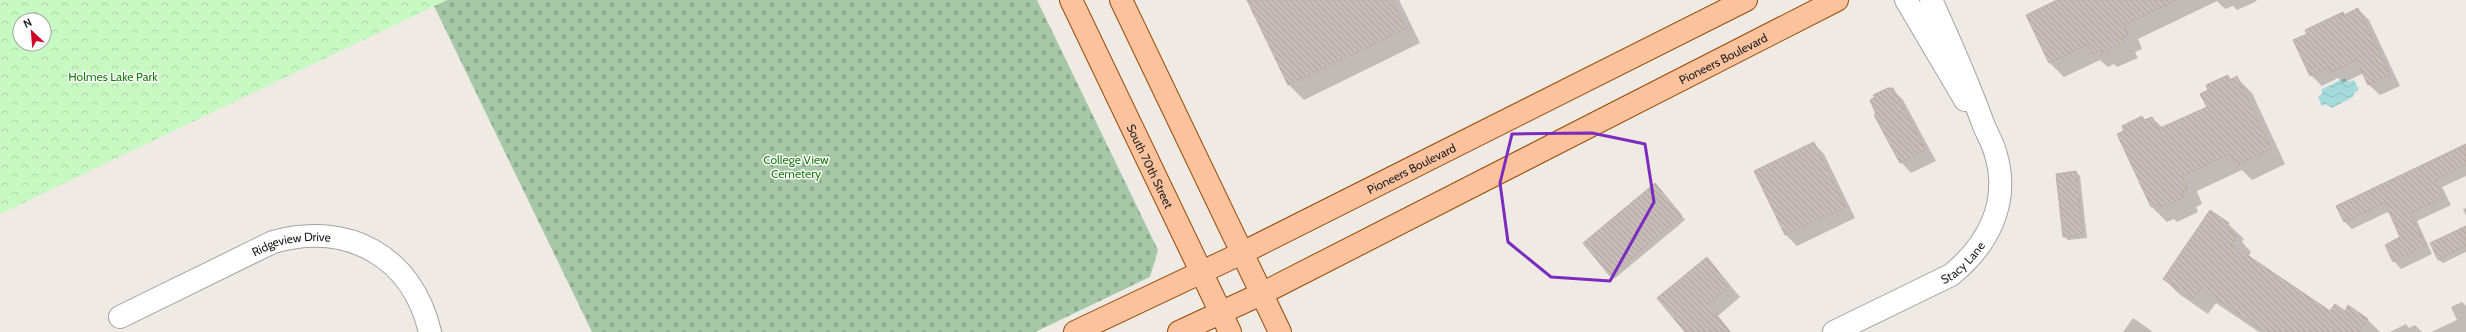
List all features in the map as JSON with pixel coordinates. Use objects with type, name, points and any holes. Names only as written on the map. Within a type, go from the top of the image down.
[{"type":"main road","name":"South 70th Street","points":[[1071,0],[1203,272],[1230,332]]},
{"type":"main road","points":[[1121,0],[1280,332]]},
{"type":"main road","name":"Pioneers Boulevard","points":[[1075,332],[1242,253],[1746,0]]},
{"type":"main road","name":"Pioneers Boulevard","points":[[1179,332],[1261,294],[1837,0]]},
{"type":"street","name":"Stacy Lane","points":[[1906,0],[1949,76],[1985,131]]},
{"type":"street","name":"Stacy Lane","points":[[1834,332],[1951,275],[1968,262],[1981,246],[1993,224],[1999,202],[2000,179],[1996,156],[1985,131],[1966,77],[1931,0]]},
{"type":"street","name":"Ridgeview Drive","points":[[120,317],[273,242],[293,236],[317,234],[340,237],[355,242],[384,257],[412,287],[423,308],[430,332]]},
{"type":"highlighted area","points":[[1592,133],[1645,144],[1654,202],[1610,281],[1551,277],[1508,242],[1500,183],[1512,134]]},
{"type":"green space","name":"Holmes Lake Park","points":[[0,0],[447,0],[0,214]]},
{"type":"green space","name":"College View Cemetery","points":[[447,0],[1037,0],[1158,250],[1150,277],[1035,332],[592,332],[434,6]]},
{"type":"water","points":[[2345,78],[2348,82],[2354,80],[2359,90],[2354,93],[2353,97],[2332,108],[2326,104],[2322,106],[2318,97],[2322,94],[2322,89]]},
{"type":"building","points":[[1247,0],[1392,0],[1406,28],[1288,85]]},
{"type":"building","points":[[2057,0],[2176,0],[2124,25],[2129,35],[2122,38],[2124,43],[2102,54],[2100,50],[2093,54],[2088,44],[2049,63],[2026,15]]},
{"type":"building","points":[[2358,8],[2390,75],[2368,85],[2356,60],[2331,72],[2329,67],[2310,76],[2293,40],[2307,34],[2305,30],[2343,12],[2344,15]]},
{"type":"building","points":[[2228,75],[2230,80],[2237,76],[2271,149],[2236,166],[2230,154],[2182,176],[2188,189],[2182,192],[2184,197],[2161,207],[2159,204],[2151,207],[2117,134],[2124,131],[2122,126],[2142,116],[2144,120],[2152,117],[2158,129],[2207,107],[2200,94],[2208,90],[2206,85]]},
{"type":"building","points":[[1888,88],[1893,88],[1925,150],[1900,163],[1874,115],[1876,114],[1870,100],[1875,97],[1873,95]]},
{"type":"building","points":[[1814,142],[1845,207],[1785,235],[1754,171]]},
{"type":"building","points":[[2466,144],[2466,165],[2435,180],[2444,198],[2410,213],[2426,246],[2393,262],[2385,245],[2400,237],[2385,203],[2344,222],[2336,206]]},
{"type":"building","points":[[2076,171],[2083,234],[2063,237],[2056,174]]},
{"type":"building","points":[[1655,183],[1682,216],[1610,276],[1583,243]]},
{"type":"building","points":[[2210,210],[2229,223],[2226,228],[2237,236],[2231,244],[2330,311],[2335,304],[2345,311],[2348,305],[2368,319],[2359,332],[2265,332],[2201,288],[2193,299],[2163,279]]},
{"type":"building","points":[[2466,226],[2466,246],[2438,260],[2430,243]]},
{"type":"building","points":[[1707,257],[1730,286],[1708,304],[1730,332],[1685,332],[1657,298]]}]
